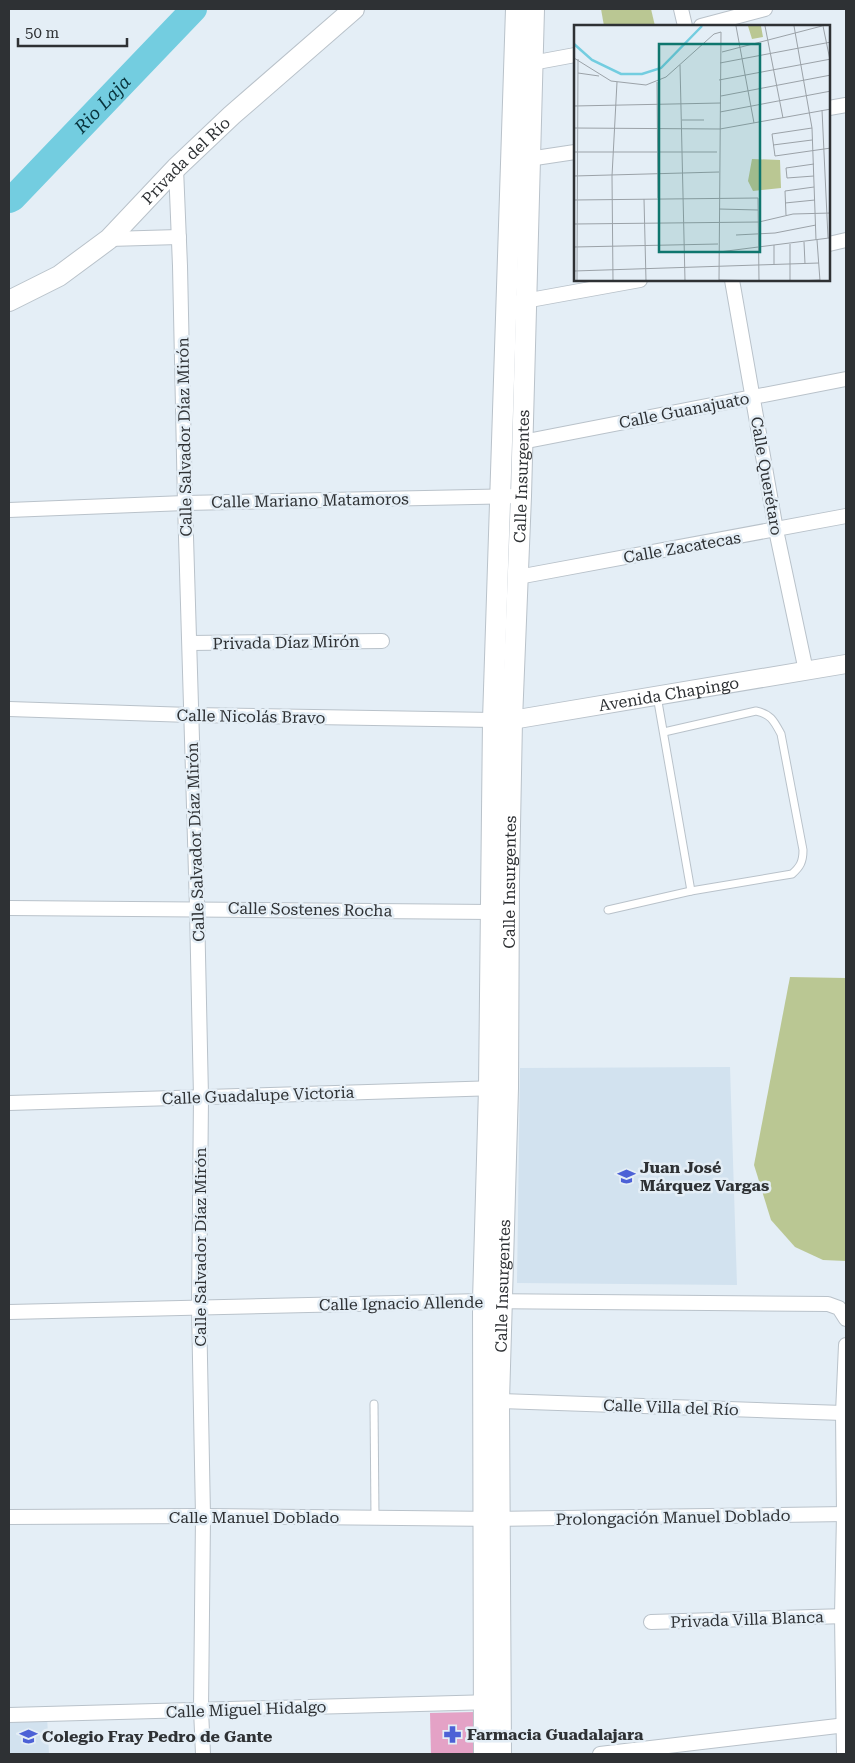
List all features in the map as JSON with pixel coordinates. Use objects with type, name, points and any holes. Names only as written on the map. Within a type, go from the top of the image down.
[{"type":"main road","name":"Privada del Río","points":[[9,301],[59,276],[109,239],[176,168],[232,115],[354,9]]},
{"type":"main road","name":"Calle Insurgentes","points":[[516,9],[521,160]]},
{"type":"main road","name":"Calle Insurgentes","points":[[484,1754],[492,1702],[493,1302],[498,1088],[509,879],[502,720],[500,496],[515,302],[521,160],[532,63],[534,9]]},
{"type":"main road","name":"Calle Insurgentes","points":[[498,1088],[492,912],[502,720],[518,577],[521,496],[522,442],[515,302]]},
{"type":"main road","name":"Calle Insurgentes","points":[[492,1519],[499,1401],[493,1302]]},
{"type":"main road","name":"Calle Insurgentes","points":[[492,1702],[501,1754]]},
{"type":"street","points":[[682,9],[685,25]]},
{"type":"street","points":[[705,25],[765,9]]},
{"type":"street","points":[[532,63],[574,55]]},
{"type":"street","points":[[830,108],[846,105]]},
{"type":"street","points":[[521,160],[574,152]]},
{"type":"street","name":"Calle Salvador Díaz Mirón","points":[[176,168],[201,1097],[199,1307],[203,1516],[202,1754]]},
{"type":"street","points":[[109,239],[178,238]]},
{"type":"street","points":[[830,244],[846,240]]},
{"type":"street","points":[[515,302],[634,281]]},
{"type":"street","name":"Calle Querétaro","points":[[732,281],[776,530],[806,672]]},
{"type":"street","name":"Calle Guanajuato","points":[[522,442],[846,379]]},
{"type":"street","name":"Calle Mariano Matamoros","points":[[9,510],[185,503],[521,496]]},
{"type":"street","name":"Calle Zacatecas","points":[[518,577],[846,516]]},
{"type":"street","name":"Privada Díaz Mirón","points":[[190,643],[382,641]]},
{"type":"street","name":"Avenida Chapingo","points":[[502,720],[846,664]]},
{"type":"street","name":"Calle Nicolás Bravo","points":[[9,709],[190,715],[502,720]]},
{"type":"street","name":"Calle Sostenes Rocha","points":[[9,908],[197,908],[492,912]]},
{"type":"street","name":"Calle Guadalupe Victoria","points":[[9,1103],[498,1088]]},
{"type":"street","name":"Calle Ignacio Allende","points":[[9,1312],[493,1302],[828,1304],[839,1308],[846,1318]]},
{"type":"street","points":[[844,1754],[845,1514],[843,1413],[846,1345]]},
{"type":"street","name":"Calle Villa del Río","points":[[499,1401],[843,1413]]},
{"type":"street","name":"Prolongación Manuel Doblado","points":[[492,1519],[845,1514]]},
{"type":"street","name":"Calle Manuel Doblado","points":[[9,1517],[203,1516],[492,1519]]},
{"type":"street","name":"Privada Villa Blanca","points":[[651,1622],[844,1616]]},
{"type":"street","name":"Calle Miguel Hidalgo","points":[[9,1715],[492,1702]]},
{"type":"street","points":[[600,1754],[844,1725]]},
{"type":"lane","points":[[657,696],[692,891]]},
{"type":"lane","points":[[608,910],[692,891],[792,874],[799,868],[803,860],[803,850],[781,734],[766,713],[756,711],[664,732]]},
{"type":"lane","points":[[374,1404],[375,1518]]},
{"type":"shaded area","name":"Juan José Márquez Vargas","points":[[730,1067],[737,1285],[517,1283],[520,1068]]},
{"type":"shaded area","name":"Colegio Fray Pedro de Gante","points":[[47,1716],[49,1754],[9,1754],[9,1717]]},
{"type":"green space","points":[[601,9],[651,9],[655,25],[604,25]]},
{"type":"green space","points":[[790,977],[846,978],[846,1261],[823,1260],[795,1247],[771,1220],[754,1165]]},
{"type":"building","name":"Farmacia Guadalajara","points":[[475,1712],[475,1754],[431,1754],[430,1713]]},
{"type":"waterway","name":"Rio Laja","points":[[9,200],[194,9]]},
{"type":"place","name":"Juan José Márquez Vargas","points":[[626,1176]]},
{"type":"place","name":"Farmacia Guadalajara","points":[[453,1734]]},
{"type":"place","name":"Colegio Fray Pedro de Gante","points":[[28,1736]]}]
